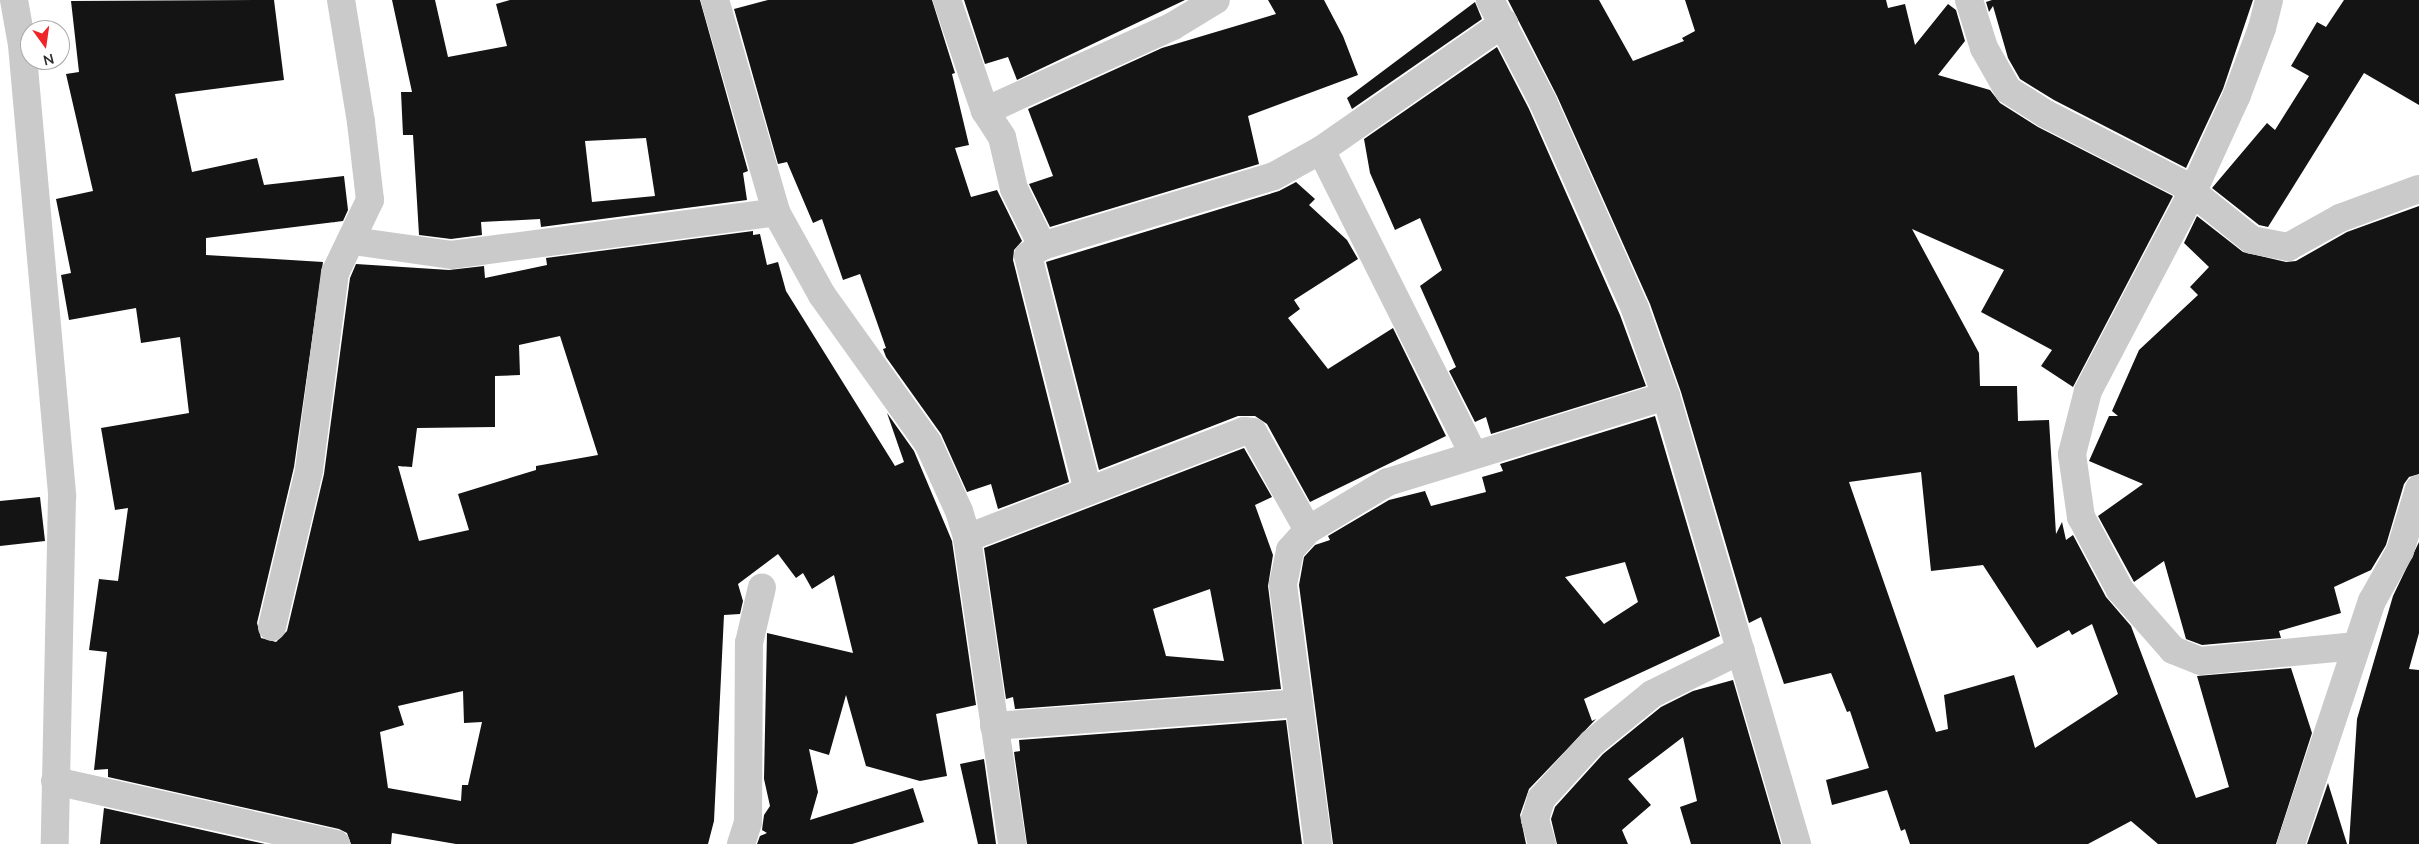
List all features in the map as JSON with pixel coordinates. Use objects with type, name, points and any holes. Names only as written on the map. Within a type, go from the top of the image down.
[{"type":"street","points":[[14,0],[22,45],[62,496],[55,844]]},
{"type":"street","points":[[272,627],[308,470],[335,273],[353,241],[370,200],[361,122],[341,0]]},
{"type":"street","points":[[715,0],[776,212],[822,295],[928,443],[967,538],[1012,844]]},
{"type":"street","points":[[947,0],[985,111],[1002,137],[1014,189],[1042,246]]},
{"type":"street","points":[[985,111],[1173,26],[1216,0]]},
{"type":"street","points":[[1490,0],[1504,23],[1544,102],[1631,300],[1666,396],[1797,844]]},
{"type":"street","points":[[1969,0],[1984,48],[2008,90],[2046,114],[2193,191],[2252,240],[2288,247],[2340,218],[2419,189]]},
{"type":"street","points":[[2268,0],[2262,28],[2237,95],[2193,191],[2088,391],[2072,454],[2081,517],[2120,590],[2173,650],[2200,661],[2356,646]]},
{"type":"street","points":[[1088,491],[1028,256],[1042,246],[1274,176],[1321,150],[1504,23]]},
{"type":"street","points":[[1321,150],[1473,454]]},
{"type":"street","points":[[353,241],[451,255],[776,212]]},
{"type":"street","points":[[1318,844],[1283,584],[1290,550],[1308,530],[1388,482],[1473,454],[1666,396]]},
{"type":"street","points":[[967,538],[1244,431],[1253,432],[1308,530]]},
{"type":"street","points":[[2291,844],[2372,601],[2400,551],[2419,488]]},
{"type":"street","points":[[741,844],[748,822],[749,643],[762,588]]},
{"type":"street","points":[[1542,844],[1535,819],[1541,799],[1592,743],[1652,694],[1741,650]]},
{"type":"street","points":[[994,726],[1299,704]]},
{"type":"street","points":[[55,781],[336,844]]},
{"type":"building","points":[[274,0],[284,80],[175,94],[192,172],[257,158],[264,185],[344,176],[348,210],[343,221],[206,238],[206,255],[323,262],[294,467],[257,623],[261,638],[276,642],[287,631],[324,474],[350,278],[356,264],[449,270],[484,266],[485,278],[547,265],[546,258],[753,231],[753,235],[760,234],[767,265],[778,262],[786,291],[895,466],[904,462],[887,413],[914,451],[952,541],[976,705],[936,714],[947,776],[920,781],[866,766],[846,695],[829,755],[809,749],[818,792],[810,820],[913,788],[924,822],[852,844],[757,844],[760,836],[767,833],[762,830],[764,815],[770,806],[764,779],[767,633],[853,653],[834,575],[812,589],[803,573],[796,578],[778,554],[738,584],[743,601],[740,614],[724,615],[714,821],[708,844],[456,844],[392,833],[391,844],[351,844],[347,833],[339,829],[108,777],[108,769],[94,770],[107,652],[89,650],[99,579],[118,581],[128,508],[115,510],[101,428],[189,413],[180,337],[141,343],[136,308],[69,320],[61,275],[71,273],[56,199],[93,191],[66,74],[79,72],[71,1]],"holes":[[[560,336],[598,455],[536,466],[536,470],[458,494],[469,530],[419,541],[398,466],[412,467],[417,428],[495,427],[495,376],[520,375],[519,345]],[[463,691],[464,723],[482,722],[468,785],[462,785],[461,801],[388,788],[380,732],[404,725],[398,706]]]},
{"type":"building","points":[[392,0],[435,0],[448,57],[507,46],[496,4],[510,0],[700,0],[748,171],[743,173],[747,200],[541,227],[540,219],[481,222],[482,235],[451,239],[419,235],[413,135],[403,135],[401,92],[412,92]],"holes":[[[646,138],[655,196],[592,202],[585,141]]]},
{"type":"building","points":[[768,0],[932,0],[955,73],[952,74],[969,145],[955,148],[971,197],[997,190],[1022,241],[1014,250],[1013,260],[1069,482],[998,509],[991,484],[967,492],[941,434],[886,357],[883,349],[886,348],[860,274],[843,280],[822,219],[813,223],[787,162],[778,164],[734,9]]},
{"type":"building","points":[[964,0],[1185,0],[1017,80],[1008,57],[985,64]]},
{"type":"building","points":[[1268,0],[1324,0],[1343,36],[1358,75],[1248,116],[1259,164],[1050,227],[1029,184],[1053,176],[1028,109],[1162,48],[1276,14]]},
{"type":"building","points":[[1508,0],[1599,0],[1633,61],[1684,41],[1682,38],[1695,31],[1685,0],[1886,0],[1888,8],[1905,4],[1915,45],[1948,4],[1956,10],[1965,41],[1938,75],[1990,90],[2000,103],[2038,127],[2173,196],[2073,387],[2041,366],[2052,350],[1981,312],[2004,270],[1912,229],[1979,353],[1980,386],[2017,386],[2018,421],[2049,420],[2056,534],[2062,522],[2066,540],[2073,535],[2106,597],[2131,626],[2196,798],[2229,787],[2197,676],[2291,668],[2312,733],[2276,844],[2158,844],[2131,821],[2088,844],[1910,844],[1905,829],[1901,831],[1887,790],[1832,805],[1826,780],[1869,768],[1850,711],[1847,712],[1831,673],[1784,684],[1761,617],[1749,623],[1681,392],[1650,304],[1557,96]],"holes":[[[1921,472],[1931,571],[1983,565],[2037,648],[2069,630],[2072,635],[2092,624],[2118,694],[2035,748],[2014,675],[1944,695],[1948,729],[1936,732],[1849,482]]]},
{"type":"building","points":[[1992,0],[2253,0],[2223,89],[2186,168],[2054,100],[2020,79],[2008,58],[1993,6],[1989,12],[1986,2]]},
{"type":"building","points":[[2344,0],[2419,0],[2419,105],[2364,73],[2268,227],[2259,225],[2212,188],[2267,123],[2275,130],[2309,76],[2291,66],[2317,22],[2326,27]]},
{"type":"building","points":[[1475,2],[1482,19],[1352,109],[1347,98]]},
{"type":"building","points":[[1497,47],[1529,109],[1620,315],[1646,386],[1491,434],[1486,417],[1475,422],[1449,371],[1456,367],[1420,286],[1442,270],[1420,218],[1395,230],[1370,173],[1364,139]]},
{"type":"building","points":[[1296,182],[1315,199],[1309,205],[1347,240],[1358,259],[1294,300],[1300,309],[1288,318],[1328,369],[1393,328],[1446,436],[1310,502],[1267,424],[1255,416],[1238,416],[1099,470],[1046,262],[1279,191]]},
{"type":"building","points":[[2419,206],[2419,474],[2409,477],[2404,484],[2386,545],[2371,570],[2334,587],[2341,613],[2279,631],[2281,638],[2202,645],[2186,639],[2164,561],[2134,582],[2098,516],[2143,484],[2089,461],[2109,416],[2118,416],[2112,411],[2139,350],[2198,295],[2190,287],[2209,267],[2184,243],[2197,216],[2243,252],[2286,262],[2296,261],[2347,232]]},
{"type":"building","points":[[1655,416],[1720,636],[1584,699],[1592,721],[1596,719],[1529,789],[1520,815],[1526,844],[1333,844],[1299,585],[1304,557],[1315,545],[1330,540],[1328,536],[1389,500],[1425,491],[1431,506],[1486,492],[1482,477],[1503,471],[1500,464]],"holes":[[[1625,562],[1638,602],[1604,624],[1565,577]]]},
{"type":"building","points":[[1244,448],[1272,497],[1255,505],[1273,555],[1268,586],[1281,689],[1015,709],[1013,697],[1006,699],[984,548]],"holes":[[[1210,589],[1224,661],[1166,656],[1153,609]]]},
{"type":"building","points":[[40,497],[45,541],[0,546],[0,501]]},
{"type":"building","points":[[2419,542],[2419,633],[2409,669],[2419,670],[2419,844],[2349,844],[2357,719],[2393,596]]},
{"type":"building","points":[[1733,680],[1781,844],[1691,844],[1680,807],[1697,801],[1683,737],[1628,779],[1651,805],[1622,830],[1628,844],[1557,844],[1551,819],[1555,807],[1603,754],[1661,707],[1693,691]]},
{"type":"building","points":[[1286,720],[1302,844],[1027,844],[1014,752],[1020,751],[1019,740]]},
{"type":"building","points":[[984,759],[996,844],[978,844],[960,764]]},
{"type":"building","points":[[2328,783],[2347,844],[2307,844]]},
{"type":"building","points":[[104,808],[265,844],[100,844]]}]
